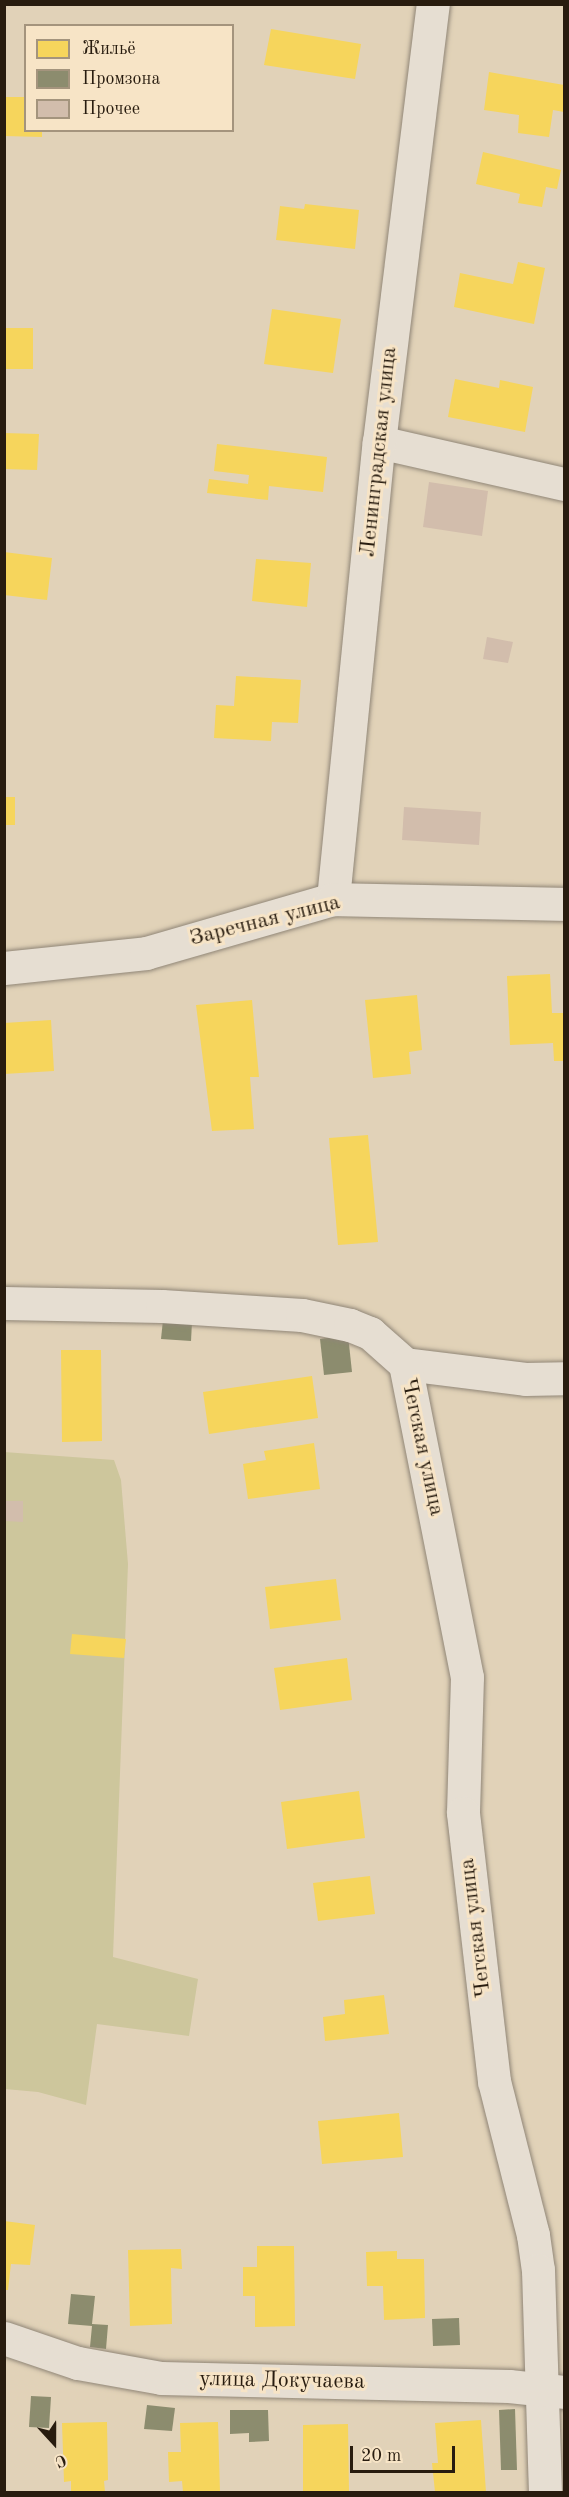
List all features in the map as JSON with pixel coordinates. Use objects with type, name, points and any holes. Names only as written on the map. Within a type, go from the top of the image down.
[{"type":"street","name":"Ленинградская улица","points":[[333,899],[379,442],[434,4]]},
{"type":"street","points":[[379,442],[564,484]]},
{"type":"street","name":"Заречная улица","points":[[4,968],[146,953],[333,899],[564,904]]},
{"type":"street","points":[[4,1303],[162,1306],[302,1315],[370,1333],[405,1364],[525,1379],[564,1378]]},
{"type":"street","name":"Чегская улица","points":[[405,1364],[467,1677],[461,1781],[464,1825],[494,2081],[533,2235],[553,2390],[545,2493]]},
{"type":"street","name":"улица Докучаева","points":[[4,2338],[78,2363],[161,2378],[553,2390]]},
{"type":"shaded area","points":[[4,1452],[114,1460],[121,1480],[128,1564],[113,1957],[198,1979],[189,2036],[97,2024],[86,2105],[38,2092],[5,2089]]},
{"type":"building: Жильё","points":[[271,29],[361,44],[355,79],[264,65]]},
{"type":"building: Жильё","points":[[489,72],[564,85],[564,112],[553,110],[549,137],[518,133],[519,115],[484,110]]},
{"type":"building: Жильё","points":[[4,97],[24,97],[24,132],[42,132],[42,137],[4,136]]},
{"type":"building: Жильё","points":[[483,152],[561,170],[557,189],[546,187],[542,207],[518,203],[520,194],[476,184]]},
{"type":"building: Жильё","points":[[305,204],[359,210],[355,249],[276,240],[280,206],[304,209]]},
{"type":"building: Жильё","points":[[518,262],[545,268],[534,324],[454,307],[460,273],[513,284]]},
{"type":"building: Жильё","points":[[272,309],[341,319],[333,373],[264,364]]},
{"type":"building: Жильё","points":[[4,328],[33,328],[33,369],[4,369]]},
{"type":"building: Жильё","points":[[455,379],[499,388],[500,380],[533,387],[525,432],[448,417]]},
{"type":"building: Жильё","points":[[4,433],[39,434],[37,470],[4,469]]},
{"type":"building: Жильё","points":[[217,444],[327,457],[323,492],[269,486],[268,500],[207,493],[209,479],[248,484],[249,475],[214,471]]},
{"type":"building: Жильё","points":[[4,552],[52,558],[47,600],[4,595]]},
{"type":"building: Жильё","points":[[256,559],[311,563],[307,607],[252,601]]},
{"type":"building: Жильё","points":[[236,676],[301,680],[298,723],[272,722],[271,741],[214,738],[216,705],[234,706]]},
{"type":"building: Жильё","points":[[4,797],[15,797],[15,825],[4,825]]},
{"type":"building: Жильё","points":[[550,974],[552,1013],[564,1013],[564,1061],[554,1061],[553,1043],[510,1045],[507,976]]},
{"type":"building: Жильё","points":[[417,995],[422,1050],[409,1052],[411,1074],[373,1078],[365,1000]]},
{"type":"building: Жильё","points":[[252,1000],[259,1077],[250,1077],[254,1129],[212,1131],[196,1005]]},
{"type":"building: Жильё","points":[[51,1020],[54,1071],[4,1074],[4,1023]]},
{"type":"building: Жильё","points":[[368,1135],[378,1242],[338,1245],[329,1138]]},
{"type":"building: Жильё","points":[[61,1350],[101,1350],[102,1441],[62,1442]]},
{"type":"building: Жильё","points":[[312,1376],[318,1418],[209,1434],[203,1392]]},
{"type":"building: Жильё","points":[[314,1443],[320,1489],[248,1499],[243,1464],[266,1460],[264,1451]]},
{"type":"building: Жильё","points":[[336,1579],[341,1620],[270,1629],[265,1587]]},
{"type":"building: Жильё","points":[[72,1634],[126,1639],[124,1658],[70,1654]]},
{"type":"building: Жильё","points":[[347,1658],[352,1700],[280,1710],[274,1668]]},
{"type":"building: Жильё","points":[[359,1791],[365,1838],[287,1849],[281,1802]]},
{"type":"building: Жильё","points":[[370,1876],[375,1914],[318,1921],[313,1883]]},
{"type":"building: Жильё","points":[[384,1995],[389,2034],[325,2041],[323,2017],[345,2014],[344,2000]]},
{"type":"building: Жильё","points":[[399,2113],[403,2157],[322,2164],[318,2121]]},
{"type":"building: Жильё","points":[[4,2221],[35,2225],[30,2265],[11,2264],[8,2290],[4,2290]]},
{"type":"building: Жильё","points":[[257,2246],[294,2246],[295,2326],[255,2327],[255,2296],[243,2296],[243,2267],[257,2267]]},
{"type":"building: Жильё","points":[[181,2249],[182,2269],[171,2268],[172,2324],[130,2326],[128,2250]]},
{"type":"building: Жильё","points":[[397,2251],[397,2259],[424,2259],[425,2318],[384,2320],[383,2286],[367,2286],[366,2252]]},
{"type":"building: Жильё","points":[[481,2420],[486,2492],[435,2492],[432,2463],[438,2463],[435,2423]]},
{"type":"building: Жильё","points":[[107,2422],[108,2480],[104,2481],[105,2492],[71,2492],[71,2481],[64,2482],[62,2423]]},
{"type":"building: Жильё","points":[[218,2422],[220,2492],[183,2492],[182,2481],[169,2482],[168,2452],[181,2452],[180,2423]]},
{"type":"building: Жильё","points":[[348,2424],[349,2492],[303,2492],[303,2425]]},
{"type":"building: Промзона","points":[[163,1320],[192,1322],[191,1341],[161,1339]]},
{"type":"building: Промзона","points":[[348,1335],[352,1372],[324,1375],[320,1339]]},
{"type":"building: Промзона","points":[[71,2294],[95,2296],[92,2324],[108,2325],[106,2349],[90,2347],[92,2326],[68,2324]]},
{"type":"building: Промзона","points":[[459,2318],[460,2345],[433,2346],[432,2319]]},
{"type":"building: Промзона","points":[[31,2396],[51,2397],[49,2428],[29,2427]]},
{"type":"building: Промзона","points":[[147,2405],[175,2408],[172,2431],[144,2429]]},
{"type":"building: Промзона","points":[[515,2409],[517,2470],[501,2470],[499,2410]]},
{"type":"building: Промзона","points":[[230,2410],[268,2410],[269,2441],[249,2442],[249,2433],[230,2434]]},
{"type":"building: Прочее","points":[[429,482],[488,491],[482,536],[423,527]]},
{"type":"building: Прочее","points":[[487,637],[513,642],[508,663],[483,659]]},
{"type":"building: Прочее","points":[[404,807],[481,812],[479,845],[402,840]]},
{"type":"building: Прочее","points":[[5,1501],[23,1501],[23,1522],[5,1521]]}]
